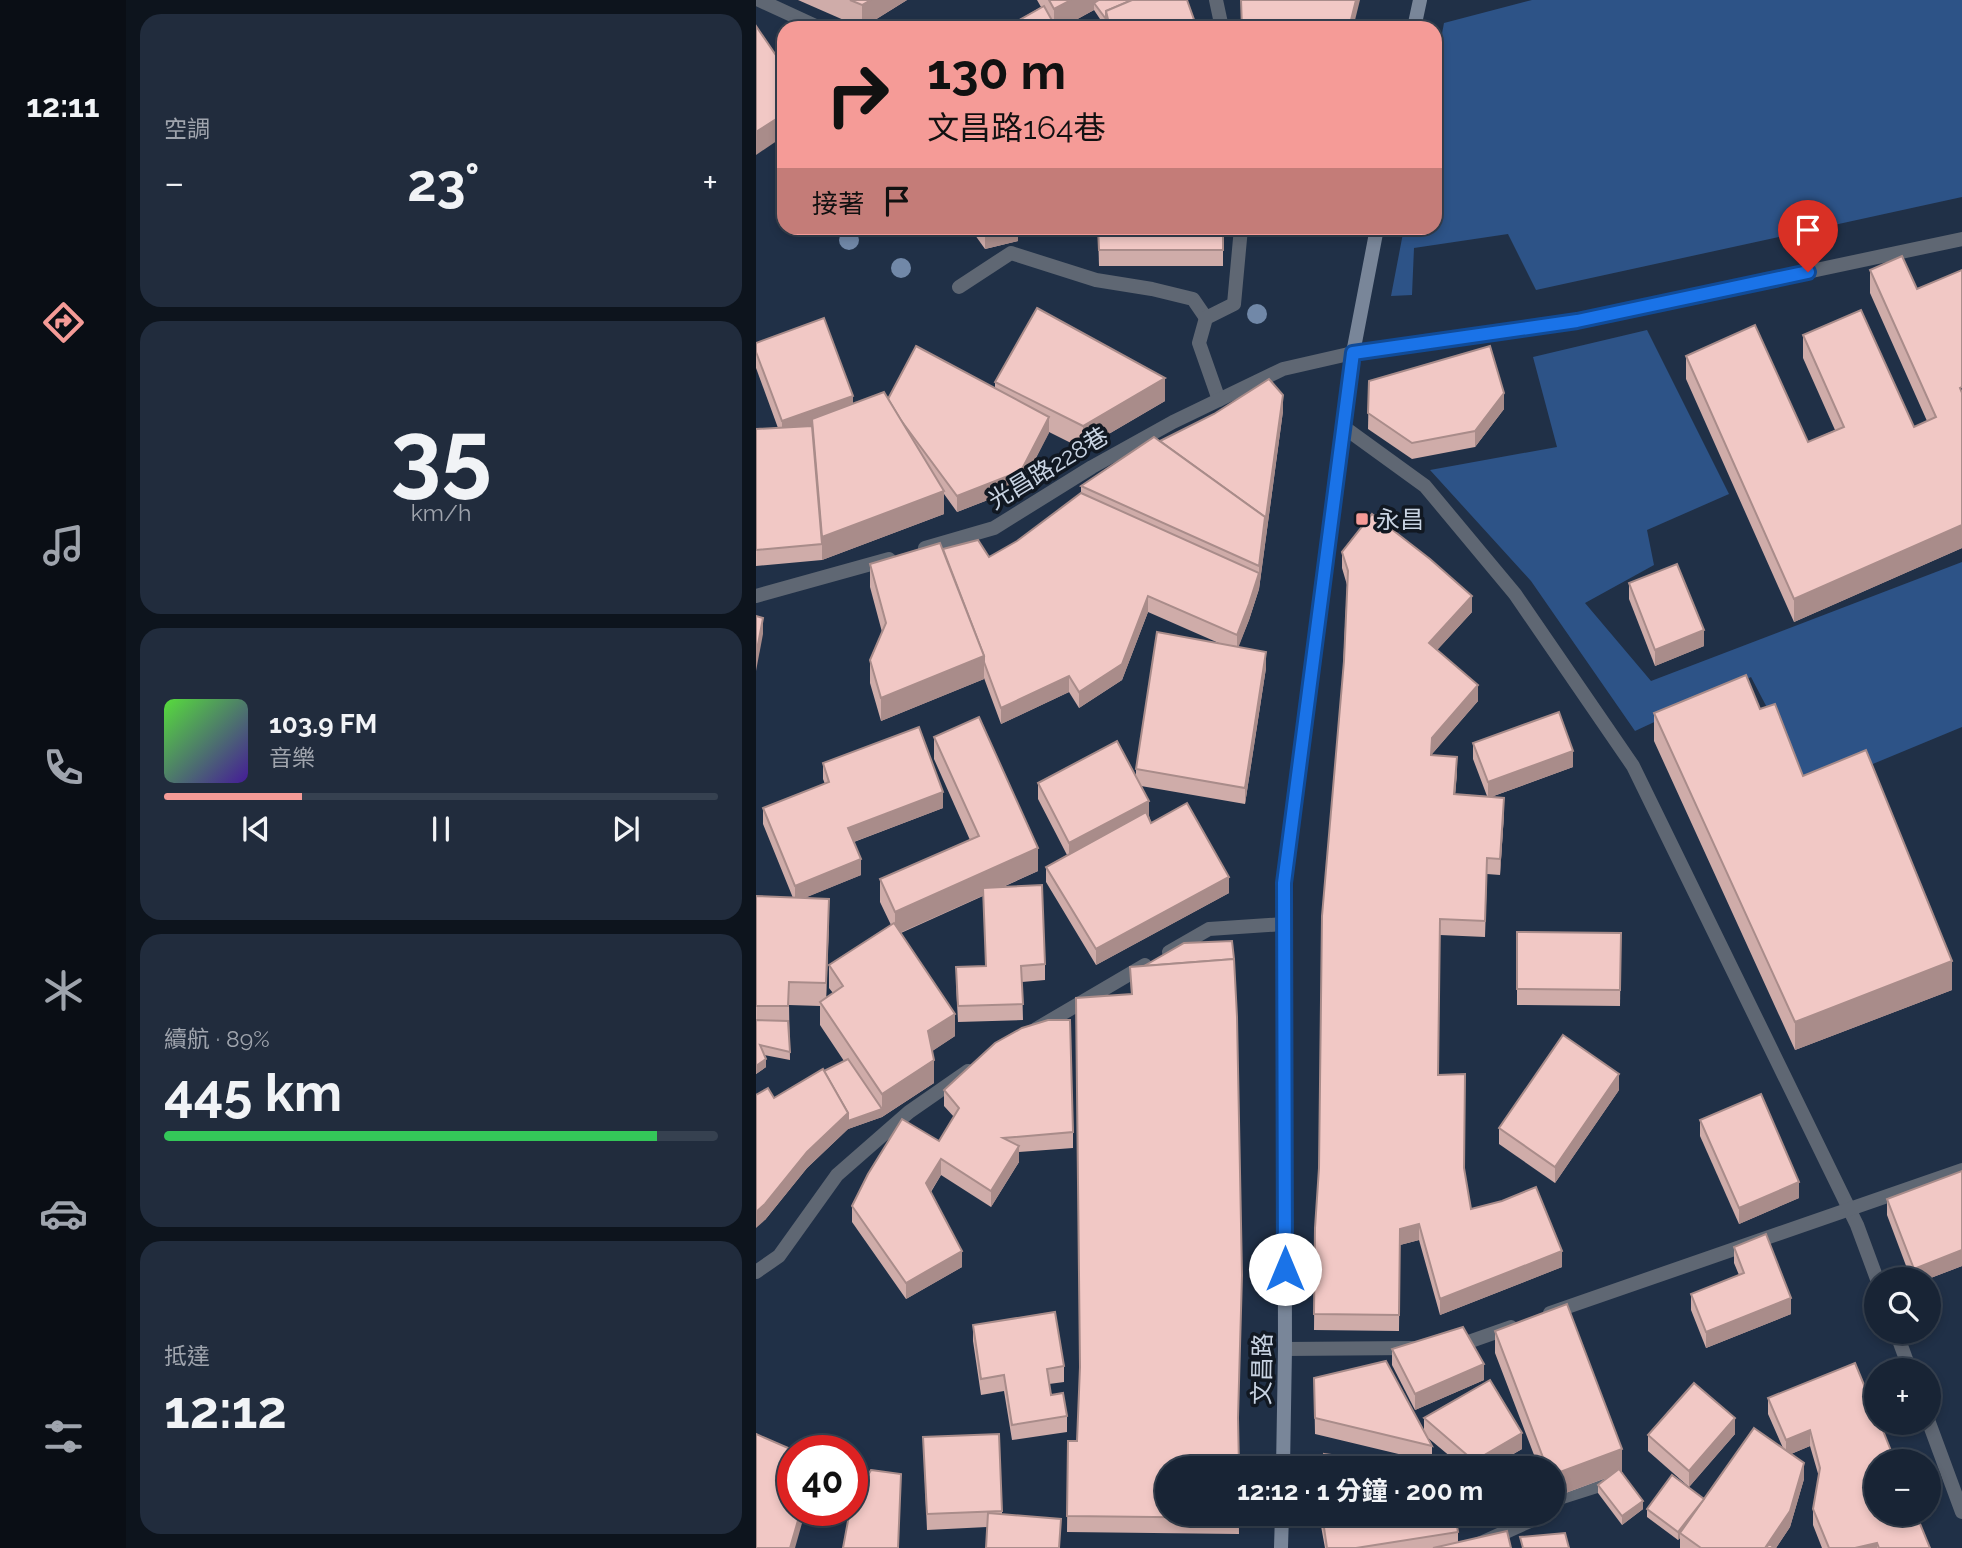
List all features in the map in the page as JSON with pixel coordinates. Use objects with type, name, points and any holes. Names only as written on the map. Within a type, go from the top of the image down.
[{"type":"street","points":[[759,0],[805,21]]},
{"type":"street","points":[[1216,0],[1220,21]]},
{"type":"street","points":[[1416,21],[1420,0]]},
{"type":"street","points":[[1219,400],[1199,343],[1206,318],[1234,304],[1240,235]]},
{"type":"street","name":"文昌路","points":[[1283,1456],[1284,883],[1353,353],[1376,235]]},
{"type":"street","name":"光昌路228巷","points":[[756,596],[994,528],[1092,467],[1283,369],[1353,353],[1577,321],[1962,239]]},
{"type":"street","points":[[959,287],[1011,253],[1096,280],[1193,299],[1206,318]]},
{"type":"street","points":[[1345,428],[1424,486],[1515,594],[1633,766],[1849,1208],[1872,1267]]},
{"type":"street","points":[[1023,1037],[1209,929],[1284,923]]},
{"type":"street","points":[[756,1272],[779,1256],[837,1175],[909,1112],[977,1066]]},
{"type":"street","points":[[1285,1349],[1454,1347],[1962,1170]]},
{"type":"street","points":[[1934,1435],[1962,1512]]},
{"type":"street","points":[[1565,1496],[1606,1483]]},
{"type":"street","points":[[1281,1548],[1282,1526]]},
{"type":"street","points":[[1471,1548],[1519,1526]]},
{"type":"shaded area","points":[[1532,0],[1962,0],[1962,197],[1536,290],[1508,234],[1414,248],[1412,295],[1391,296],[1403,235],[1442,235],[1444,23]]},
{"type":"shaded area","points":[[1647,330],[1729,494],[1647,530],[1654,565],[1585,603],[1651,681],[1962,562],[1962,727],[1810,790],[1751,677],[1635,731],[1531,581],[1430,470],[1557,447],[1533,357]]},
{"type":"building","points":[[850,0],[871,0],[862,5]]},
{"type":"building","points":[[1049,0],[1071,0],[1054,9]]},
{"type":"building","points":[[1099,0],[1132,0],[1106,11],[1106,19],[1094,3]]},
{"type":"building","points":[[1132,0],[1187,0],[1194,21],[1108,21],[1106,11]]},
{"type":"building","points":[[1241,0],[1356,0],[1351,21],[1242,21]]},
{"type":"building","points":[[1044,6],[1052,21],[1017,21]]},
{"type":"building","points":[[756,26],[777,57],[777,118],[756,132]]},
{"type":"building","points":[[1098,235],[1223,235],[1223,250],[1099,250]]},
{"type":"building","points":[[1902,256],[1917,289],[1962,270],[1962,525],[1794,599],[1686,356],[1755,325],[1808,442],[1844,427],[1803,335],[1861,310],[1914,427],[1936,417],[1870,270]]},
{"type":"building","points":[[1037,308],[1165,378],[1083,426],[995,382]]},
{"type":"building","points":[[824,318],[853,396],[782,421],[756,352],[756,343]]},
{"type":"building","points":[[916,346],[1049,417],[1021,471],[957,496],[888,399]]},
{"type":"building","points":[[1490,346],[1504,393],[1475,431],[1412,443],[1368,413],[1369,381]]},
{"type":"building","points":[[1269,379],[1283,395],[1265,524],[1265,517],[1160,441],[1214,414]]},
{"type":"building","points":[[884,392],[944,491],[822,537],[812,419]]},
{"type":"building","points":[[812,426],[822,544],[756,550],[756,429]]},
{"type":"building","points":[[1154,437],[1265,517],[1259,566],[1081,486]]},
{"type":"building","points":[[1081,493],[1259,573],[1249,604],[1237,635],[1148,596],[1122,664],[1079,692],[1069,676],[1001,708],[943,549],[978,540],[989,557],[1017,541]]},
{"type":"building","points":[[1372,514],[1472,596],[1429,643],[1478,685],[1432,738],[1431,755],[1457,757],[1454,794],[1504,798],[1500,859],[1487,858],[1485,921],[1440,919],[1438,1075],[1465,1074],[1464,1168],[1471,1209],[1502,1201],[1536,1187],[1562,1251],[1440,1299],[1419,1224],[1400,1229],[1399,1315],[1314,1314],[1322,916],[1344,661],[1348,571],[1342,552]]},
{"type":"building","points":[[940,543],[984,656],[881,698],[870,660],[886,623],[870,564]]},
{"type":"building","points":[[1677,564],[1704,630],[1655,650],[1629,583]]},
{"type":"building","points":[[756,616],[763,618],[756,655]]},
{"type":"building","points":[[1157,632],[1266,652],[1245,788],[1136,769]]},
{"type":"building","points":[[1746,675],[1760,709],[1775,704],[1803,776],[1866,750],[1952,961],[1795,1022],[1654,713]]},
{"type":"building","points":[[1559,712],[1573,751],[1488,782],[1473,743]]},
{"type":"building","points":[[979,717],[1038,848],[895,912],[880,879],[979,836],[934,737]]},
{"type":"building","points":[[919,727],[943,792],[848,828],[861,859],[795,886],[763,808],[829,782],[823,763]]},
{"type":"building","points":[[1117,741],[1149,801],[1069,843],[1038,783]]},
{"type":"building","points":[[1187,803],[1229,877],[1096,949],[1046,867],[1146,812],[1151,823]]},
{"type":"building","points":[[1042,885],[1045,964],[1021,966],[1023,1004],[958,1006],[956,967],[986,966],[983,888]]},
{"type":"building","points":[[756,896],[829,899],[826,983],[789,982],[788,1006],[756,1006]]},
{"type":"building","points":[[894,923],[955,1014],[928,1031],[934,1060],[882,1094],[820,1002],[843,986],[829,965]]},
{"type":"building","points":[[1517,932],[1621,933],[1620,990],[1517,989]]},
{"type":"building","points":[[1232,941],[1234,959],[1144,966],[1184,943]]},
{"type":"building","points":[[1234,959],[1242,1275],[1239,1456],[1155,1456],[1155,1517],[1067,1516],[1068,1441],[1077,1441],[1080,1367],[1076,998],[1132,994],[1130,967]]},
{"type":"building","points":[[756,1020],[788,1021],[790,1052],[760,1045],[766,1059],[756,1066]]},
{"type":"building","points":[[1048,1020],[1070,1020],[1073,1132],[1003,1138],[1019,1146],[991,1191],[941,1159],[926,1183],[962,1251],[906,1283],[852,1206],[868,1174],[902,1119],[939,1141],[959,1108],[944,1090],[995,1043],[1022,1028]]},
{"type":"building","points":[[1563,1035],[1619,1074],[1555,1167],[1499,1128]]},
{"type":"building","points":[[848,1059],[882,1109],[848,1121],[848,1113],[824,1071]]},
{"type":"building","points":[[823,1069],[848,1113],[807,1152],[756,1212],[756,1095],[768,1088],[774,1098]]},
{"type":"building","points":[[1761,1094],[1799,1182],[1739,1208],[1700,1120]]},
{"type":"building","points":[[1962,1171],[1962,1250],[1913,1267],[1887,1199]]},
{"type":"building","points":[[1766,1234],[1791,1298],[1706,1332],[1691,1294],[1744,1273],[1734,1247]]},
{"type":"building","points":[[1567,1304],[1622,1449],[1565,1470],[1565,1456],[1542,1456],[1495,1331]]},
{"type":"building","points":[[1055,1312],[1064,1366],[1047,1369],[1051,1395],[1063,1393],[1067,1416],[1012,1425],[1004,1375],[981,1379],[973,1325]]},
{"type":"building","points":[[1463,1327],[1484,1364],[1415,1394],[1392,1349]]},
{"type":"building","points":[[1386,1361],[1432,1446],[1315,1418],[1314,1378]]},
{"type":"building","points":[[1855,1363],[1864,1385],[1864,1435],[1885,1435],[1890,1449],[1864,1449],[1864,1526],[1921,1526],[1930,1548],[1879,1548],[1877,1543],[1855,1548],[1829,1548],[1813,1509],[1820,1468],[1810,1430],[1786,1440],[1768,1398]]},
{"type":"building","points":[[1490,1380],[1522,1433],[1483,1456],[1468,1456],[1424,1418]]},
{"type":"building","points":[[1694,1383],[1735,1418],[1689,1471],[1648,1435]]},
{"type":"building","points":[[1754,1428],[1804,1463],[1790,1511],[1765,1548],[1701,1548],[1680,1533]]},
{"type":"building","points":[[756,1434],[777,1443],[777,1526],[796,1526],[790,1548],[756,1548]]},
{"type":"building","points":[[999,1434],[1002,1511],[927,1514],[923,1437]]},
{"type":"building","points":[[1619,1469],[1643,1501],[1622,1516],[1598,1485]]},
{"type":"building","points":[[871,1470],[901,1474],[898,1548],[843,1548],[847,1526],[868,1526],[868,1475]]},
{"type":"building","points":[[1672,1475],[1704,1499],[1678,1532],[1647,1509]]},
{"type":"building","points":[[988,1513],[1061,1519],[1059,1548],[986,1548]]},
{"type":"building","points":[[1324,1526],[1457,1526],[1458,1532],[1356,1548],[1327,1548]]},
{"type":"building","points":[[1507,1531],[1511,1548],[1433,1548]]},
{"type":"building","points":[[1565,1533],[1569,1548],[1523,1548],[1520,1537]]},
{"type":"place","name":"永昌","points":[[1362,519]]},
{"type":"route","points":[[1285,1269],[1284,883],[1353,353],[1577,321],[1808,272]]}]
